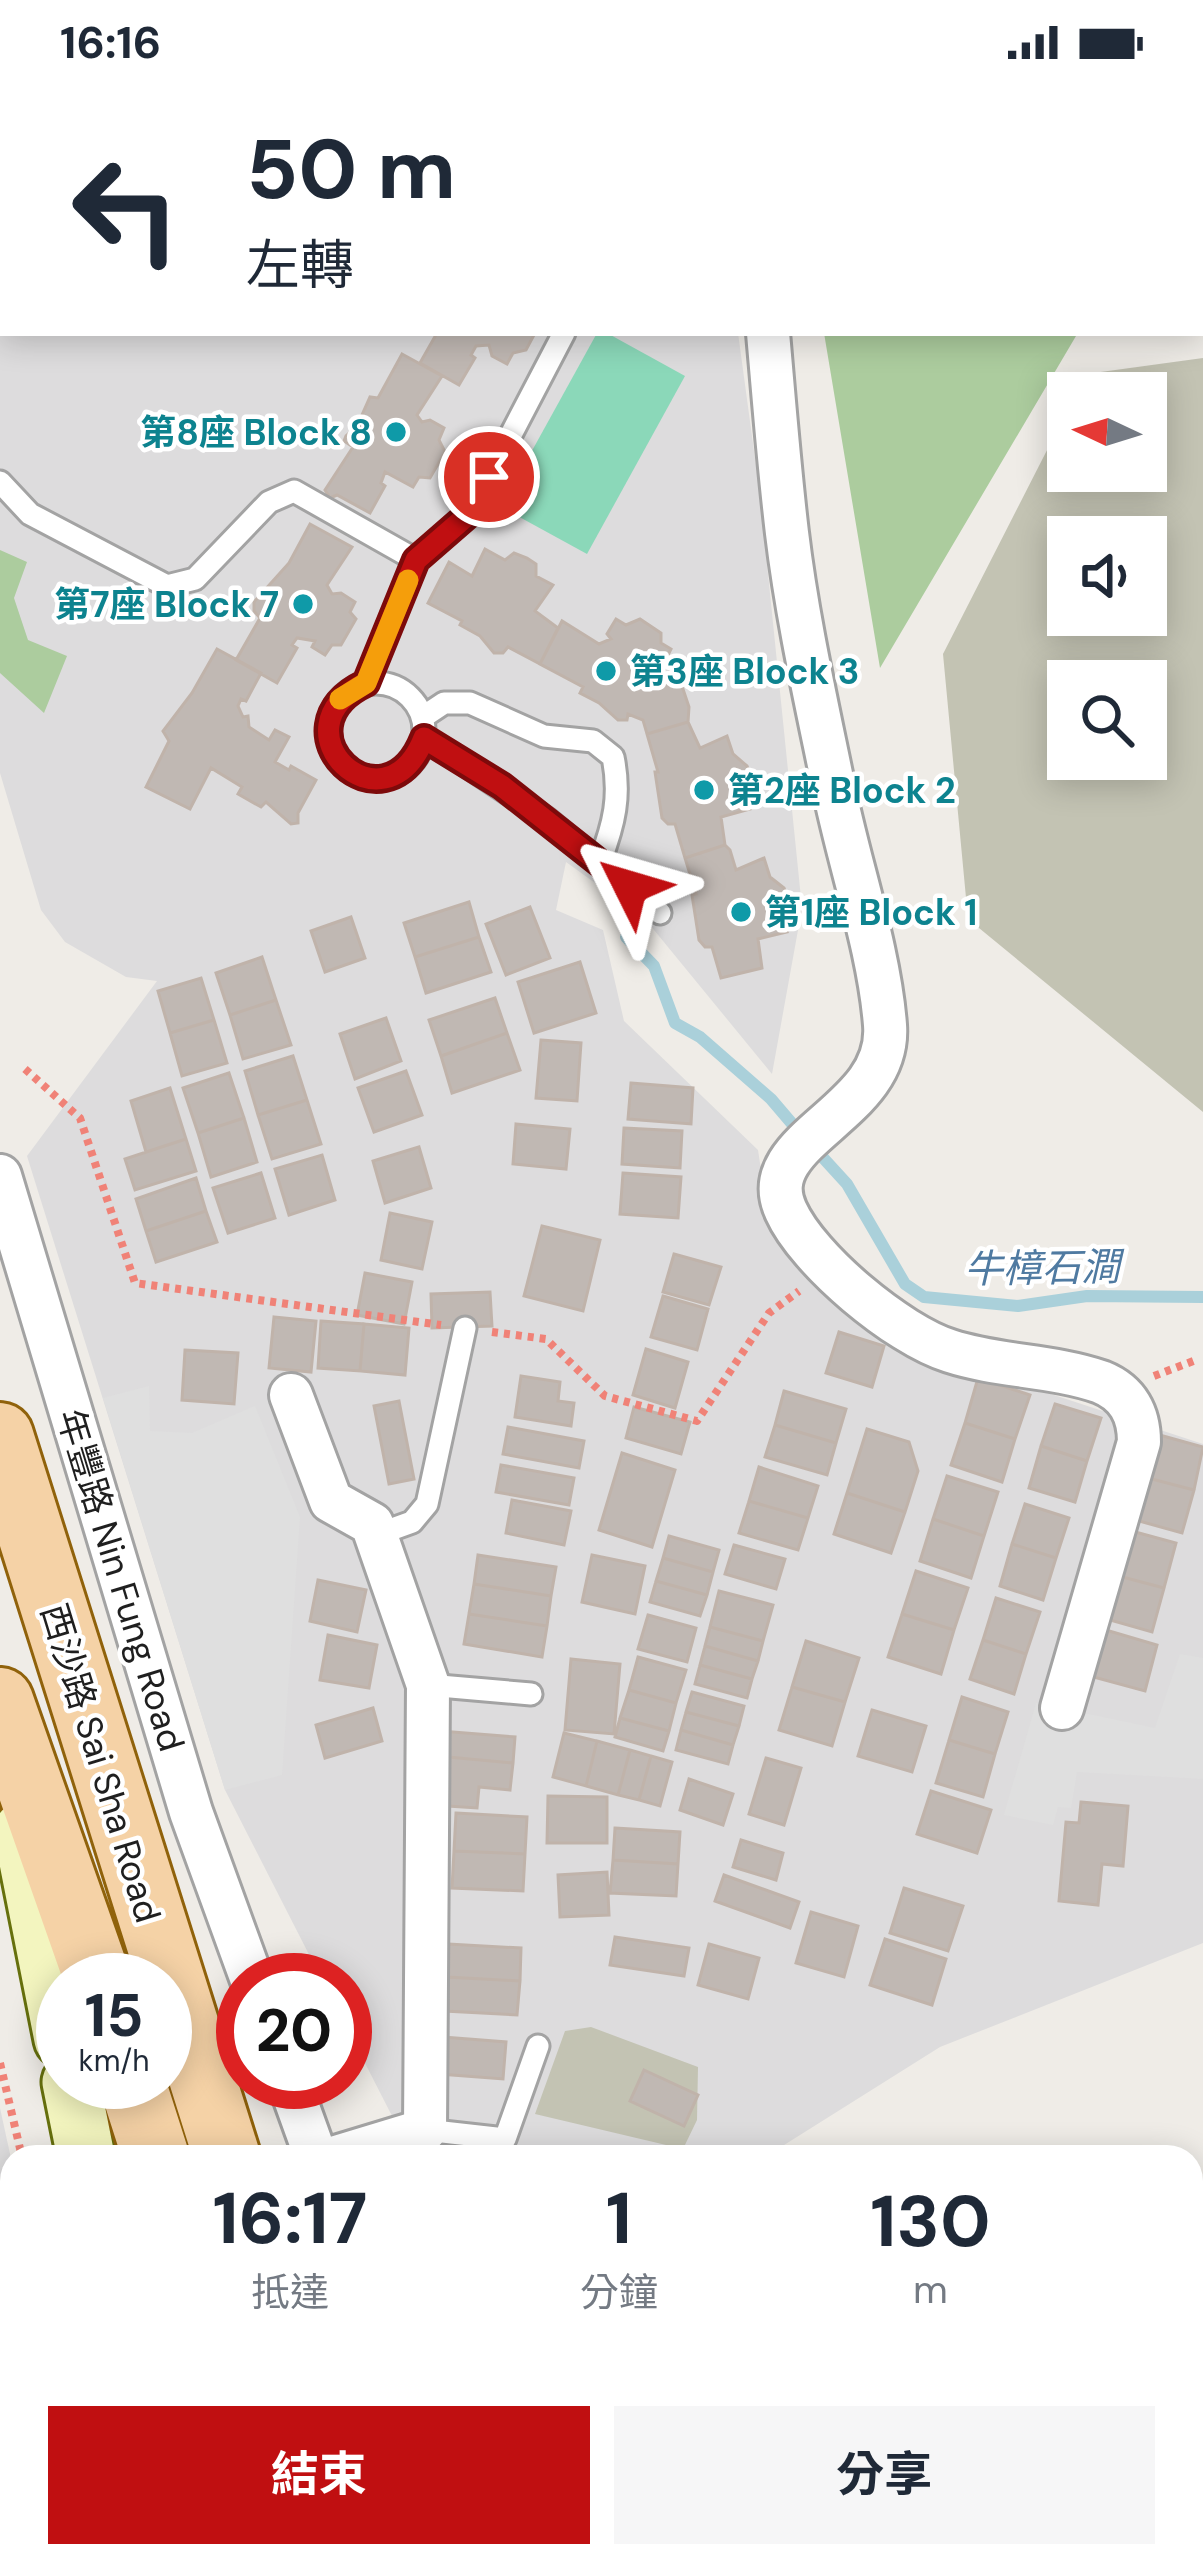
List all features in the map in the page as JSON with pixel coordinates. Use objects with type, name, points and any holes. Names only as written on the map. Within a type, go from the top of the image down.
[{"type":"main road","name":"西沙路 Sai Sha Road","points":[[0,1436],[222,2145]]},
{"type":"main road","points":[[0,1700],[89,1953]]},
{"type":"main road","points":[[0,1710],[47,1953]]},
{"type":"main road","points":[[76,2109],[84,2145]]},
{"type":"main road","points":[[140,2109],[152,2145]]},
{"type":"street","points":[[768,336],[788,536],[834,790],[886,1027],[875,1076],[856,1099],[790,1155],[782,1169],[780,1192],[787,1214],[831,1268],[874,1308],[930,1342],[964,1355],[1080,1375],[1120,1390],[1132,1408],[1139,1423],[1139,1442],[1062,1708]]},
{"type":"street","name":"年豐路 Nin Fung Road","points":[[0,1176],[191,1812],[242,1953]]},
{"type":"street","points":[[291,1395],[331,1502],[372,1524],[428,1685],[425,2130],[376,2145]]},
{"type":"street","points":[[299,2109],[312,2145]]},
{"type":"lane","points":[[366,683],[416,560],[470,513],[562,336]]},
{"type":"lane","points":[[0,482],[30,514],[166,586],[194,579],[269,502],[294,491],[416,560]]},
{"type":"lane","points":[[600,861],[615,823],[619,787],[613,757],[593,741],[544,736],[470,703],[444,703],[424,728],[416,760],[398,776],[375,780],[352,774],[335,758],[327,736],[331,712],[345,693],[366,683],[401,689],[415,701],[424,728],[600,861],[660,913]]},
{"type":"lane","points":[[376,1535],[412,1522],[427,1504],[465,1328]]},
{"type":"lane","points":[[428,1685],[531,1694]]},
{"type":"lane","points":[[506,2145],[538,2046]]},
{"type":"lane","points":[[425,2130],[492,2145]]},
{"type":"path","points":[[25,1070],[80,1118],[135,1283],[546,1340],[605,1396],[698,1421],[769,1312],[831,1268]]},
{"type":"path","points":[[0,2063],[19,2145]]},
{"type":"shaded area","points":[[0,336],[738,336],[760,495],[802,908],[772,1074],[645,919],[566,862],[556,910],[603,930],[624,1021],[758,1150],[766,1202],[889,1339],[925,1365],[963,1365],[1203,1444],[1203,1943],[940,2047],[784,2145],[407,2145],[372,2077],[372,1953],[308,1953],[225,1790],[27,1156],[157,981],[126,977],[65,942],[41,910],[0,773]]},
{"type":"shaded area","points":[[1203,358],[1203,1112],[968,919],[943,654],[1047,450],[1047,492],[1167,492],[1167,372],[1101,372]]},
{"type":"shaded area","points":[[149,1386],[150,1431],[192,1433],[255,1406],[300,1517],[282,1775],[225,1790],[103,1398]]},
{"type":"shaded area","points":[[1180,1654],[1203,1658],[1203,1779],[1077,1772],[1071,1808],[1058,1807],[1053,1825],[1004,1815],[1036,1703],[1155,1728]]},
{"type":"shaded area","points":[[591,2027],[698,2067],[697,2120],[685,2145],[666,2145],[535,2114],[565,2031]]},
{"type":"shaded area","points":[[0,2108],[8,2145],[0,2145]]},
{"type":"green space","points":[[595,336],[612,336],[685,376],[587,554],[501,507]]},
{"type":"green space","points":[[825,336],[1076,336],[1055,372],[1047,372],[1047,385],[880,668]]},
{"type":"green space","points":[[0,550],[27,562],[14,598],[28,640],[67,656],[44,713],[0,673]]},
{"type":"building","points":[[435,336],[533,336],[526,350],[513,353],[507,364],[492,356],[489,345],[476,346],[471,355],[475,358],[459,385],[420,363]]},
{"type":"building","name":"第8座 Block 8","points":[[402,354],[442,376],[417,415],[422,422],[430,420],[444,428],[439,440],[445,452],[430,478],[419,477],[413,487],[385,472],[381,483],[385,486],[370,513],[337,495],[330,498],[325,490],[353,447],[344,441],[346,436],[357,426],[370,397],[378,398]]},
{"type":"building","name":"第7座 Block 7","points":[[310,524],[352,547],[327,585],[332,594],[341,593],[355,602],[350,612],[356,619],[341,645],[332,645],[325,655],[312,647],[315,641],[297,638],[292,645],[297,648],[277,683],[236,660],[260,618],[254,602],[289,563]]},
{"type":"building","points":[[485,549],[505,560],[514,553],[527,558],[536,564],[536,576],[553,585],[535,611],[558,628],[540,664],[508,647],[494,653],[480,636],[460,625],[462,621],[428,603],[449,562],[472,576]]},
{"type":"building","name":"第3座 Block 3","points":[[616,619],[626,625],[640,619],[661,633],[661,643],[671,649],[663,665],[657,665],[663,682],[679,677],[689,707],[688,722],[647,734],[643,720],[628,714],[627,720],[618,720],[580,693],[583,687],[540,664],[562,621],[599,644],[611,639],[607,634]]},
{"type":"building","points":[[217,649],[261,673],[246,701],[241,699],[238,706],[243,717],[248,716],[249,727],[269,740],[275,730],[289,737],[275,762],[316,780],[298,813],[298,823],[291,824],[266,802],[261,807],[238,794],[242,787],[211,768],[190,809],[146,787],[169,741],[163,731]]},
{"type":"building","name":"第2座 Block 2","points":[[688,722],[700,748],[727,736],[733,754],[747,766],[752,779],[744,794],[750,809],[721,817],[725,845],[685,858],[675,824],[662,818],[658,772],[647,734]]},
{"type":"building","name":"第1座 Block 1","points":[[725,845],[736,870],[764,858],[770,877],[784,888],[789,901],[781,917],[787,932],[758,939],[762,968],[721,978],[712,947],[699,940],[692,895],[696,894],[685,858]]},
{"type":"building","points":[[469,902],[479,937],[415,957],[404,923]]},
{"type":"building","points":[[530,907],[550,958],[506,975],[486,924]]},
{"type":"building","points":[[351,917],[365,958],[325,972],[311,931]]},
{"type":"building","points":[[479,937],[491,972],[426,993],[415,957]]},
{"type":"building","points":[[262,957],[276,1000],[230,1015],[216,973]]},
{"type":"building","points":[[580,962],[596,1013],[534,1033],[518,982]]},
{"type":"building","points":[[201,978],[214,1020],[170,1033],[158,991]]},
{"type":"building","points":[[495,998],[507,1033],[441,1056],[429,1020]]},
{"type":"building","points":[[276,1000],[291,1045],[243,1059],[230,1015]]},
{"type":"building","points":[[386,1018],[401,1061],[355,1079],[340,1034]]},
{"type":"building","points":[[214,1020],[227,1063],[182,1076],[170,1033]]},
{"type":"building","points":[[507,1033],[520,1070],[452,1093],[441,1056]]},
{"type":"building","points":[[541,1040],[581,1043],[577,1101],[536,1098]]},
{"type":"building","points":[[293,1056],[307,1100],[258,1115],[245,1071]]},
{"type":"building","points":[[406,1071],[422,1115],[374,1132],[358,1088]]},
{"type":"building","points":[[229,1073],[244,1118],[198,1133],[183,1088]]},
{"type":"building","points":[[631,1083],[693,1088],[691,1124],[628,1119]]},
{"type":"building","points":[[170,1088],[186,1139],[146,1152],[131,1101]]},
{"type":"building","points":[[307,1100],[321,1144],[272,1159],[258,1115]]},
{"type":"building","points":[[244,1118],[257,1162],[211,1177],[198,1133]]},
{"type":"building","points":[[516,1124],[570,1129],[566,1169],[513,1164]]},
{"type":"building","points":[[624,1128],[682,1131],[680,1168],[622,1164]]},
{"type":"building","points":[[186,1139],[196,1171],[135,1190],[125,1159]]},
{"type":"building","points":[[419,1147],[431,1188],[385,1203],[373,1161]]},
{"type":"building","points":[[322,1155],[335,1200],[289,1215],[275,1169]]},
{"type":"building","points":[[261,1173],[275,1218],[228,1233],[213,1188]]},
{"type":"building","points":[[623,1173],[681,1177],[678,1218],[620,1214]]},
{"type":"building","points":[[196,1178],[206,1211],[146,1231],[136,1199]]},
{"type":"building","points":[[206,1211],[217,1242],[156,1262],[146,1231]]},
{"type":"building","points":[[390,1213],[432,1222],[422,1269],[381,1260]]},
{"type":"building","points":[[542,1226],[600,1240],[583,1311],[524,1296]]},
{"type":"building","points":[[674,1254],[721,1267],[709,1305],[663,1292]]},
{"type":"building","points":[[365,1273],[412,1282],[404,1324],[357,1315]]},
{"type":"building","points":[[490,1292],[492,1326],[432,1328],[431,1294]]},
{"type":"building","points":[[663,1296],[708,1309],[697,1350],[651,1337]]},
{"type":"building","points":[[274,1317],[316,1321],[311,1372],[269,1368]]},
{"type":"building","points":[[321,1321],[364,1324],[360,1371],[318,1368]]},
{"type":"building","points":[[364,1324],[409,1328],[405,1375],[360,1371]]},
{"type":"building","points":[[839,1332],[884,1346],[872,1387],[826,1373]]},
{"type":"building","points":[[646,1349],[688,1362],[675,1408],[633,1395]]},
{"type":"building","points":[[185,1350],[238,1353],[234,1404],[182,1400]]},
{"type":"building","points":[[521,1376],[560,1382],[558,1401],[574,1403],[571,1426],[515,1417]]},
{"type":"building","points":[[978,1378],[1030,1395],[1015,1439],[965,1423]]},
{"type":"building","points":[[784,1391],[846,1409],[836,1443],[775,1425]]},
{"type":"building","points":[[399,1401],[414,1479],[389,1484],[374,1406]]},
{"type":"building","points":[[1055,1404],[1101,1418],[1087,1461],[1041,1446]]},
{"type":"building","points":[[634,1407],[690,1422],[681,1454],[626,1438]]},
{"type":"building","points":[[965,1423],[1015,1439],[1002,1482],[951,1465]]},
{"type":"building","points":[[775,1425],[836,1443],[827,1475],[765,1457]]},
{"type":"building","points":[[508,1427],[584,1441],[579,1468],[503,1454]]},
{"type":"building","points":[[867,1429],[909,1442],[918,1471],[905,1512],[847,1493]]},
{"type":"building","points":[[1156,1434],[1203,1447],[1194,1490],[1144,1477]]},
{"type":"building","points":[[1041,1446],[1087,1461],[1075,1502],[1029,1488]]},
{"type":"building","points":[[622,1453],[675,1470],[652,1547],[599,1530]]},
{"type":"building","points":[[501,1465],[574,1478],[569,1505],[496,1492]]},
{"type":"building","points":[[759,1467],[818,1486],[808,1518],[749,1501]]},
{"type":"building","points":[[947,1476],[998,1492],[984,1536],[933,1519]]},
{"type":"building","points":[[1144,1477],[1194,1490],[1182,1533],[1132,1519]]},
{"type":"building","points":[[847,1493],[905,1512],[891,1553],[834,1534]]},
{"type":"building","points":[[512,1500],[571,1511],[564,1545],[506,1533]]},
{"type":"building","points":[[749,1501],[808,1518],[798,1550],[739,1533]]},
{"type":"building","points":[[1025,1504],[1069,1518],[1056,1558],[1012,1544]]},
{"type":"building","points":[[933,1519],[984,1536],[971,1578],[920,1561]]},
{"type":"building","points":[[1128,1530],[1176,1543],[1164,1588],[1115,1575]]},
{"type":"building","points":[[669,1536],[719,1550],[713,1572],[663,1558]]},
{"type":"building","points":[[1012,1544],[1056,1558],[1043,1600],[1000,1586]]},
{"type":"building","points":[[734,1545],[785,1559],[776,1589],[725,1574]]},
{"type":"building","points":[[478,1555],[556,1567],[551,1596],[474,1584]]},
{"type":"building","points":[[592,1555],[645,1566],[635,1614],[582,1602]]},
{"type":"building","points":[[663,1558],[713,1572],[707,1595],[656,1581]]},
{"type":"building","points":[[916,1571],[968,1588],[954,1630],[902,1614]]},
{"type":"building","points":[[1115,1575],[1164,1588],[1152,1632],[1103,1618]]},
{"type":"building","points":[[318,1580],[366,1590],[357,1632],[310,1621]]},
{"type":"building","points":[[656,1581],[707,1595],[700,1616],[650,1602]]},
{"type":"building","points":[[474,1584],[551,1596],[547,1626],[469,1614]]},
{"type":"building","points":[[719,1591],[773,1605],[763,1641],[710,1627]]},
{"type":"building","points":[[996,1598],[1040,1612],[1026,1654],[983,1640]]},
{"type":"building","points":[[469,1614],[547,1626],[542,1657],[464,1644]]},
{"type":"building","points":[[902,1614],[954,1630],[941,1674],[888,1657]]},
{"type":"building","points":[[648,1615],[696,1628],[687,1662],[638,1649]]},
{"type":"building","points":[[710,1627],[763,1641],[758,1661],[705,1646]]},
{"type":"building","points":[[1099,1628],[1157,1645],[1145,1691],[1086,1675]]},
{"type":"building","points":[[328,1635],[377,1645],[369,1688],[320,1680]]},
{"type":"building","points":[[983,1640],[1026,1654],[1014,1694],[970,1679]]},
{"type":"building","points":[[806,1641],[859,1658],[845,1702],[792,1687]]},
{"type":"building","points":[[705,1646],[758,1661],[752,1679],[700,1665]]},
{"type":"building","points":[[638,1657],[686,1670],[676,1703],[629,1690]]},
{"type":"building","points":[[571,1659],[620,1664],[614,1734],[565,1730]]},
{"type":"building","points":[[700,1665],[752,1679],[747,1698],[695,1684]]},
{"type":"building","points":[[792,1687],[845,1702],[832,1746],[779,1730]]},
{"type":"building","points":[[629,1690],[676,1703],[669,1731],[620,1718]]},
{"type":"building","points":[[692,1692],[744,1706],[739,1726],[686,1712]]},
{"type":"building","points":[[962,1697],[1008,1712],[995,1754],[949,1740]]},
{"type":"building","points":[[373,1708],[382,1741],[325,1758],[316,1725]]},
{"type":"building","points":[[872,1710],[926,1726],[912,1772],[858,1756]]},
{"type":"building","points":[[686,1712],[739,1726],[733,1745],[681,1730]]},
{"type":"building","points":[[620,1718],[669,1731],[663,1751],[615,1737]]},
{"type":"building","points":[[681,1730],[733,1745],[728,1764],[676,1750]]},
{"type":"building","points":[[440,1731],[515,1737],[513,1763],[437,1756]]},
{"type":"building","points":[[564,1733],[597,1741],[586,1786],[553,1777]]},
{"type":"building","points":[[949,1740],[995,1754],[983,1797],[936,1783]]},
{"type":"building","points":[[597,1741],[630,1750],[618,1795],[586,1786]]},
{"type":"building","points":[[630,1750],[651,1756],[639,1800],[618,1795]]},
{"type":"building","points":[[437,1756],[513,1763],[510,1790],[479,1787],[477,1808],[433,1805]]},
{"type":"building","points":[[651,1756],[672,1762],[660,1806],[639,1800]]},
{"type":"building","points":[[766,1758],[801,1768],[784,1825],[749,1814]]},
{"type":"building","points":[[689,1779],[733,1794],[723,1825],[680,1810]]},
{"type":"building","points":[[931,1791],[991,1810],[977,1853],[917,1834]]},
{"type":"building","points":[[548,1796],[607,1797],[607,1843],[547,1843]]},
{"type":"building","points":[[1081,1802],[1128,1806],[1123,1866],[1102,1864],[1098,1905],[1059,1901],[1066,1822],[1079,1823]]},
{"type":"building","points":[[456,1813],[527,1817],[525,1854],[454,1851]]},
{"type":"building","points":[[615,1828],[680,1832],[678,1864],[613,1860]]},
{"type":"building","points":[[741,1840],[783,1853],[776,1880],[733,1867]]},
{"type":"building","points":[[454,1851],[525,1854],[523,1891],[452,1888]]},
{"type":"building","points":[[613,1860],[678,1864],[676,1896],[610,1893]]},
{"type":"building","points":[[607,1872],[609,1915],[560,1917],[558,1875]]},
{"type":"building","points":[[724,1875],[799,1902],[790,1928],[715,1901]]},
{"type":"building","points":[[904,1888],[963,1906],[948,1951],[890,1933]]},
{"type":"building","points":[[811,1912],[858,1926],[844,1977],[796,1963]]},
{"type":"building","points":[[615,1937],[689,1948],[684,1976],[610,1965]]},
{"type":"building","points":[[885,1939],[946,1959],[932,2005],[870,1985]]},
{"type":"building","points":[[448,1944],[521,1948],[520,1981],[447,1977]]},
{"type":"building","points":[[709,1944],[759,1958],[748,1999],[698,1985]]},
{"type":"building","points":[[447,1977],[520,1981],[517,2015],[445,2011]]},
{"type":"building","points":[[443,2037],[506,2042],[503,2079],[440,2074]]},
{"type":"building","points":[[644,2070],[698,2095],[684,2126],[630,2101]]},
{"type":"waterway","name":"牛樟石澗","points":[[626,937],[654,966],[675,1023],[700,1037],[771,1099],[800,1133]]},
{"type":"waterway","name":"牛樟石澗","points":[[815,1149],[847,1184],[905,1284],[924,1297],[1018,1306],[1087,1296],[1203,1297]]},
{"type":"slow traffic","points":[[340,699],[366,683],[408,580]]},
{"type":"place","name":"第8座 Block 8","points":[[396,432]]},
{"type":"place","name":"第7座 Block 7","points":[[303,604]]},
{"type":"place","name":"第3座 Block 3","points":[[606,671]]},
{"type":"place","name":"第2座 Block 2","points":[[704,790]]},
{"type":"place","name":"第1座 Block 1","points":[[741,912]]},
{"type":"route","points":[[489,477],[470,513],[416,560],[366,683],[345,693],[331,712],[327,736],[335,758],[352,774],[375,780],[398,776],[416,760],[424,738],[502,786],[630,887]]}]
